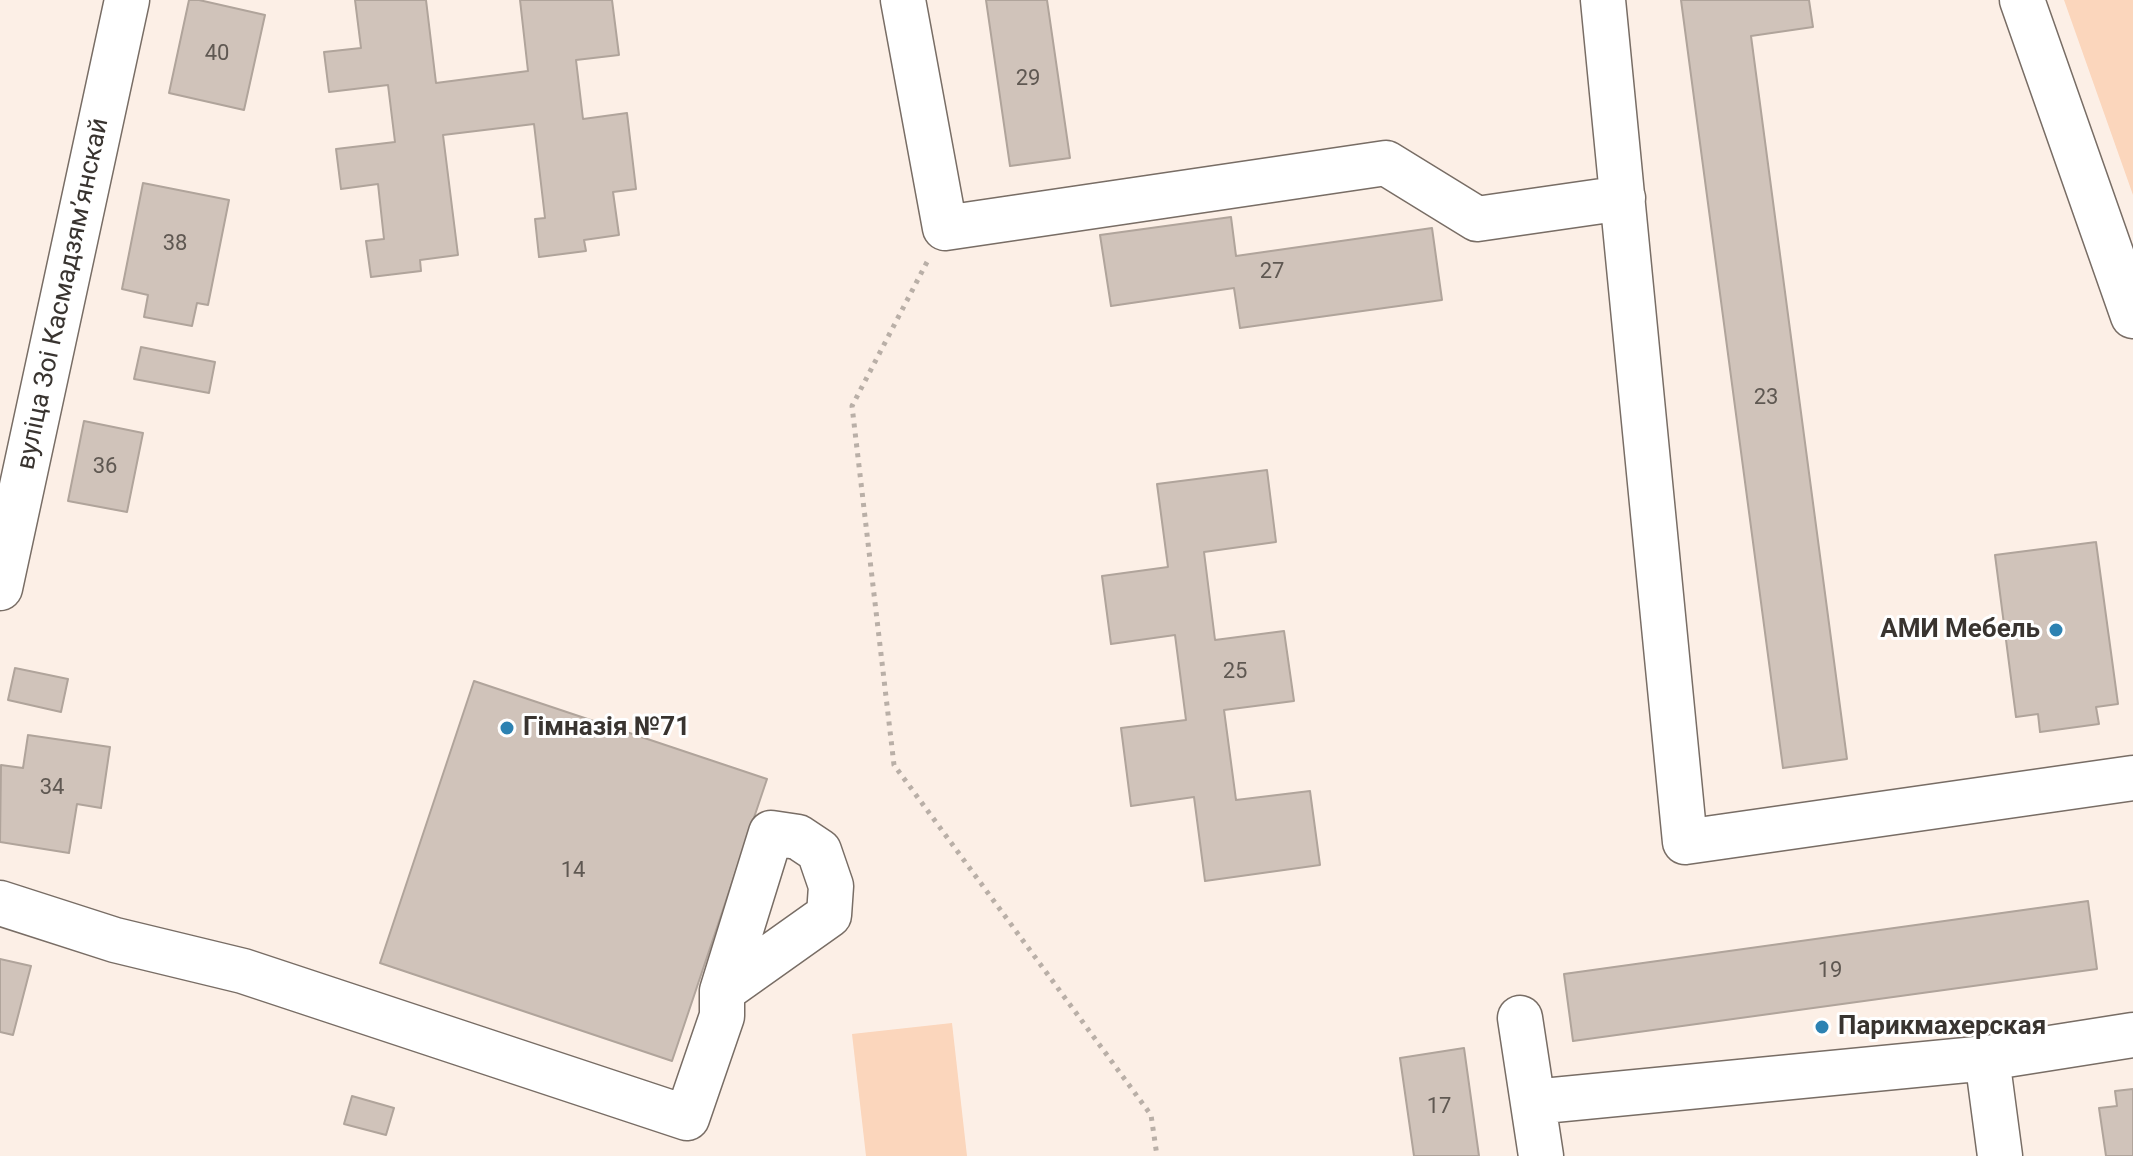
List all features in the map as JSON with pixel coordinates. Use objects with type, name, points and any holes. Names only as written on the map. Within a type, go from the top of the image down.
[{"type":"street","name":"вуліца Зоі Касмадзямʼянскай","points":[[0,588],[127,0]]},
{"type":"street","points":[[903,0],[945,228],[1386,163],[1477,219],[1623,198]]},
{"type":"street","points":[[1603,0],[1685,842],[2133,778]]},
{"type":"street","points":[[2022,0],[2133,316]]},
{"type":"street","points":[[0,903],[115,940],[243,971],[687,1118],[722,1016],[722,991]]},
{"type":"street","points":[[1520,1018],[1541,1156]]},
{"type":"street","points":[[1533,1102],[1987,1058],[2133,1035]]},
{"type":"street","points":[[1987,1058],[2000,1156]]},
{"type":"path","points":[[945,228],[852,406],[894,765],[1151,1115],[1157,1156]]},
{"type":"shaded area","points":[[2064,0],[2133,0],[2133,195]]},
{"type":"shaded area","points":[[952,1023],[967,1156],[866,1156],[852,1034]]},
{"type":"building","points":[[189,0],[265,15],[244,110],[169,93]]},
{"type":"building","points":[[355,0],[426,0],[436,83],[528,71],[520,0],[612,0],[619,55],[576,60],[583,119],[627,113],[636,189],[613,192],[619,235],[584,240],[586,251],[539,257],[535,219],[545,218],[534,124],[443,135],[458,255],[420,260],[421,271],[371,277],[366,241],[384,239],[378,184],[341,189],[336,149],[395,142],[388,85],[329,92],[324,52],[361,48]]},
{"type":"building","points":[[986,0],[1047,0],[1070,158],[1010,166]]},
{"type":"building","points":[[1681,0],[1809,0],[1813,27],[1751,36],[1847,759],[1783,768]]},
{"type":"building","points":[[143,183],[229,200],[208,305],[197,303],[192,326],[144,317],[148,295],[122,289]]},
{"type":"building","points":[[1231,217],[1236,256],[1432,228],[1442,300],[1240,328],[1234,288],[1111,306],[1100,235]]},
{"type":"building","points":[[141,347],[215,362],[209,393],[134,379]]},
{"type":"building","points":[[84,421],[143,433],[127,512],[68,501]]},
{"type":"building","points":[[1267,470],[1276,542],[1204,552],[1215,640],[1284,631],[1294,701],[1224,710],[1236,800],[1310,791],[1320,865],[1205,881],[1194,797],[1131,806],[1121,728],[1186,720],[1175,635],[1111,644],[1102,576],[1168,567],[1157,484]]},
{"type":"building","name":"АМИ Мебель","points":[[2096,542],[2118,704],[2096,707],[2099,724],[2040,732],[2038,714],[2016,717],[1995,555]]},
{"type":"building","points":[[15,668],[68,679],[61,712],[8,700]]},
{"type":"building","points":[[474,681],[767,779],[672,1061],[380,963]]},
{"type":"building","points":[[28,735],[110,747],[101,808],[77,804],[69,853],[0,842],[1,765],[23,768]]},
{"type":"building","points":[[2088,901],[2097,969],[1573,1041],[1564,974]]},
{"type":"building","points":[[0,959],[31,966],[13,1035],[0,1032]]},
{"type":"building","points":[[1464,1048],[1479,1156],[1414,1156],[1400,1058]]},
{"type":"building","points":[[2133,1089],[2133,1156],[2106,1156],[2099,1108],[2117,1106],[2115,1091]]},
{"type":"building","points":[[352,1096],[394,1108],[386,1135],[344,1124]]},
{"type":"place","name":"АМИ Мебель","points":[[2056,630]]},
{"type":"place","name":"Гімназія №71","points":[[507,728]]},
{"type":"place","name":"Парикмахерская","points":[[1822,1027]]}]
